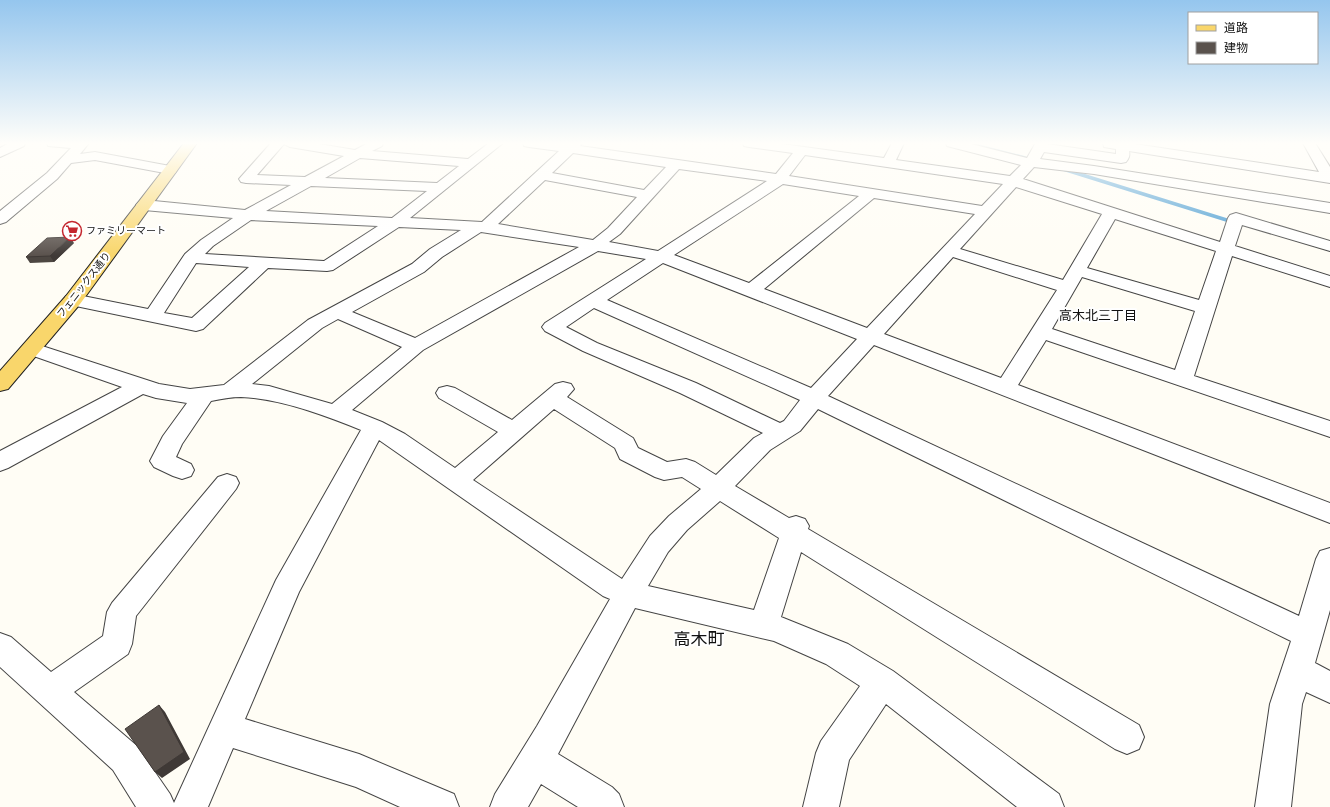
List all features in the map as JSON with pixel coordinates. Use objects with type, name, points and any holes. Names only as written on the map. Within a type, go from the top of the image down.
[{"type":"main road","name":"フェニックス通り","points":[[2,385],[73,300],[162,181]]},
{"type":"street","points":[[1,216],[46,181]]},
{"type":"street","points":[[280,181],[441,187]]},
{"type":"street","points":[[191,258],[327,266],[396,222],[449,181]]},
{"type":"street","points":[[230,391],[315,324],[418,268],[436,253],[483,226],[535,181]]},
{"type":"street","points":[[572,181],[647,195]]},
{"type":"street","points":[[336,412],[416,346],[596,245],[614,231],[660,181]]},
{"type":"street","points":[[776,181],[552,327],[590,347],[688,388],[780,432]]},
{"type":"street","points":[[796,181],[986,211]]},
{"type":"street","points":[[508,807],[536,760],[628,594],[659,544],[678,523],[718,488],[762,444],[792,426],[814,398],[1013,181],[1330,282]]},
{"type":"street","points":[[1160,181],[1330,208]]},
{"type":"street","points":[[152,317],[191,258],[207,243],[248,215],[308,182]]},
{"type":"street","points":[[750,291],[871,193]]},
{"type":"street","points":[[144,205],[248,215],[483,226],[661,256],[1330,513]]},
{"type":"street","points":[[1005,389],[1041,332],[1111,212]]},
{"type":"street","points":[[1182,379],[1236,218],[1330,246]]},
{"type":"street","points":[[950,250],[1067,288]]},
{"type":"street","points":[[73,300],[196,326],[264,262]]},
{"type":"street","points":[[1077,270],[1206,308]]},
{"type":"street","points":[[592,300],[814,398],[1308,635]]},
{"type":"street","points":[[337,312],[416,346]]},
{"type":"street","points":[[1041,332],[1330,429]]},
{"type":"street","points":[[32,349],[156,391],[190,396],[240,390],[269,393],[336,412],[374,427],[397,440],[613,588],[628,594],[778,629],[837,654],[882,682],[1046,807]]},
{"type":"street","points":[[0,462],[141,386]]},
{"type":"street","points":[[447,393],[514,431]]},
{"type":"street","points":[[456,481],[559,393],[626,444],[628,452],[664,471],[686,468],[718,488],[794,529],[1126,737]]},
{"type":"street","points":[[182,470],[162,461],[171,442],[204,394]]},
{"type":"street","points":[[190,807],[286,589],[374,427]]},
{"type":"street","points":[[49,691],[116,644],[122,612],[227,484]]},
{"type":"street","points":[[763,626],[794,529]]},
{"type":"street","points":[[1273,807],[1286,704],[1298,670],[1330,559]]},
{"type":"street","points":[[0,647],[124,758],[157,807]]},
{"type":"street","points":[[1298,670],[1330,688]]},
{"type":"street","points":[[821,807],[834,753],[882,682]]},
{"type":"street","points":[[224,729],[359,770],[441,807]]},
{"type":"street","points":[[536,760],[599,800],[606,807]]},
{"type":"building","points":[[70,237],[50,256],[26,257],[47,238]]},
{"type":"building","points":[[159,705],[184,752],[155,772],[125,729]]},
{"type":"waterway","points":[[1100,181],[1233,222]]},
{"type":"place","name":"ファミリーマート","points":[[72,231]]},
{"type":"district","name":"高木北三丁目","points":[[1098,315]]},
{"type":"district","name":"高木町","points":[[699,639]]}]
